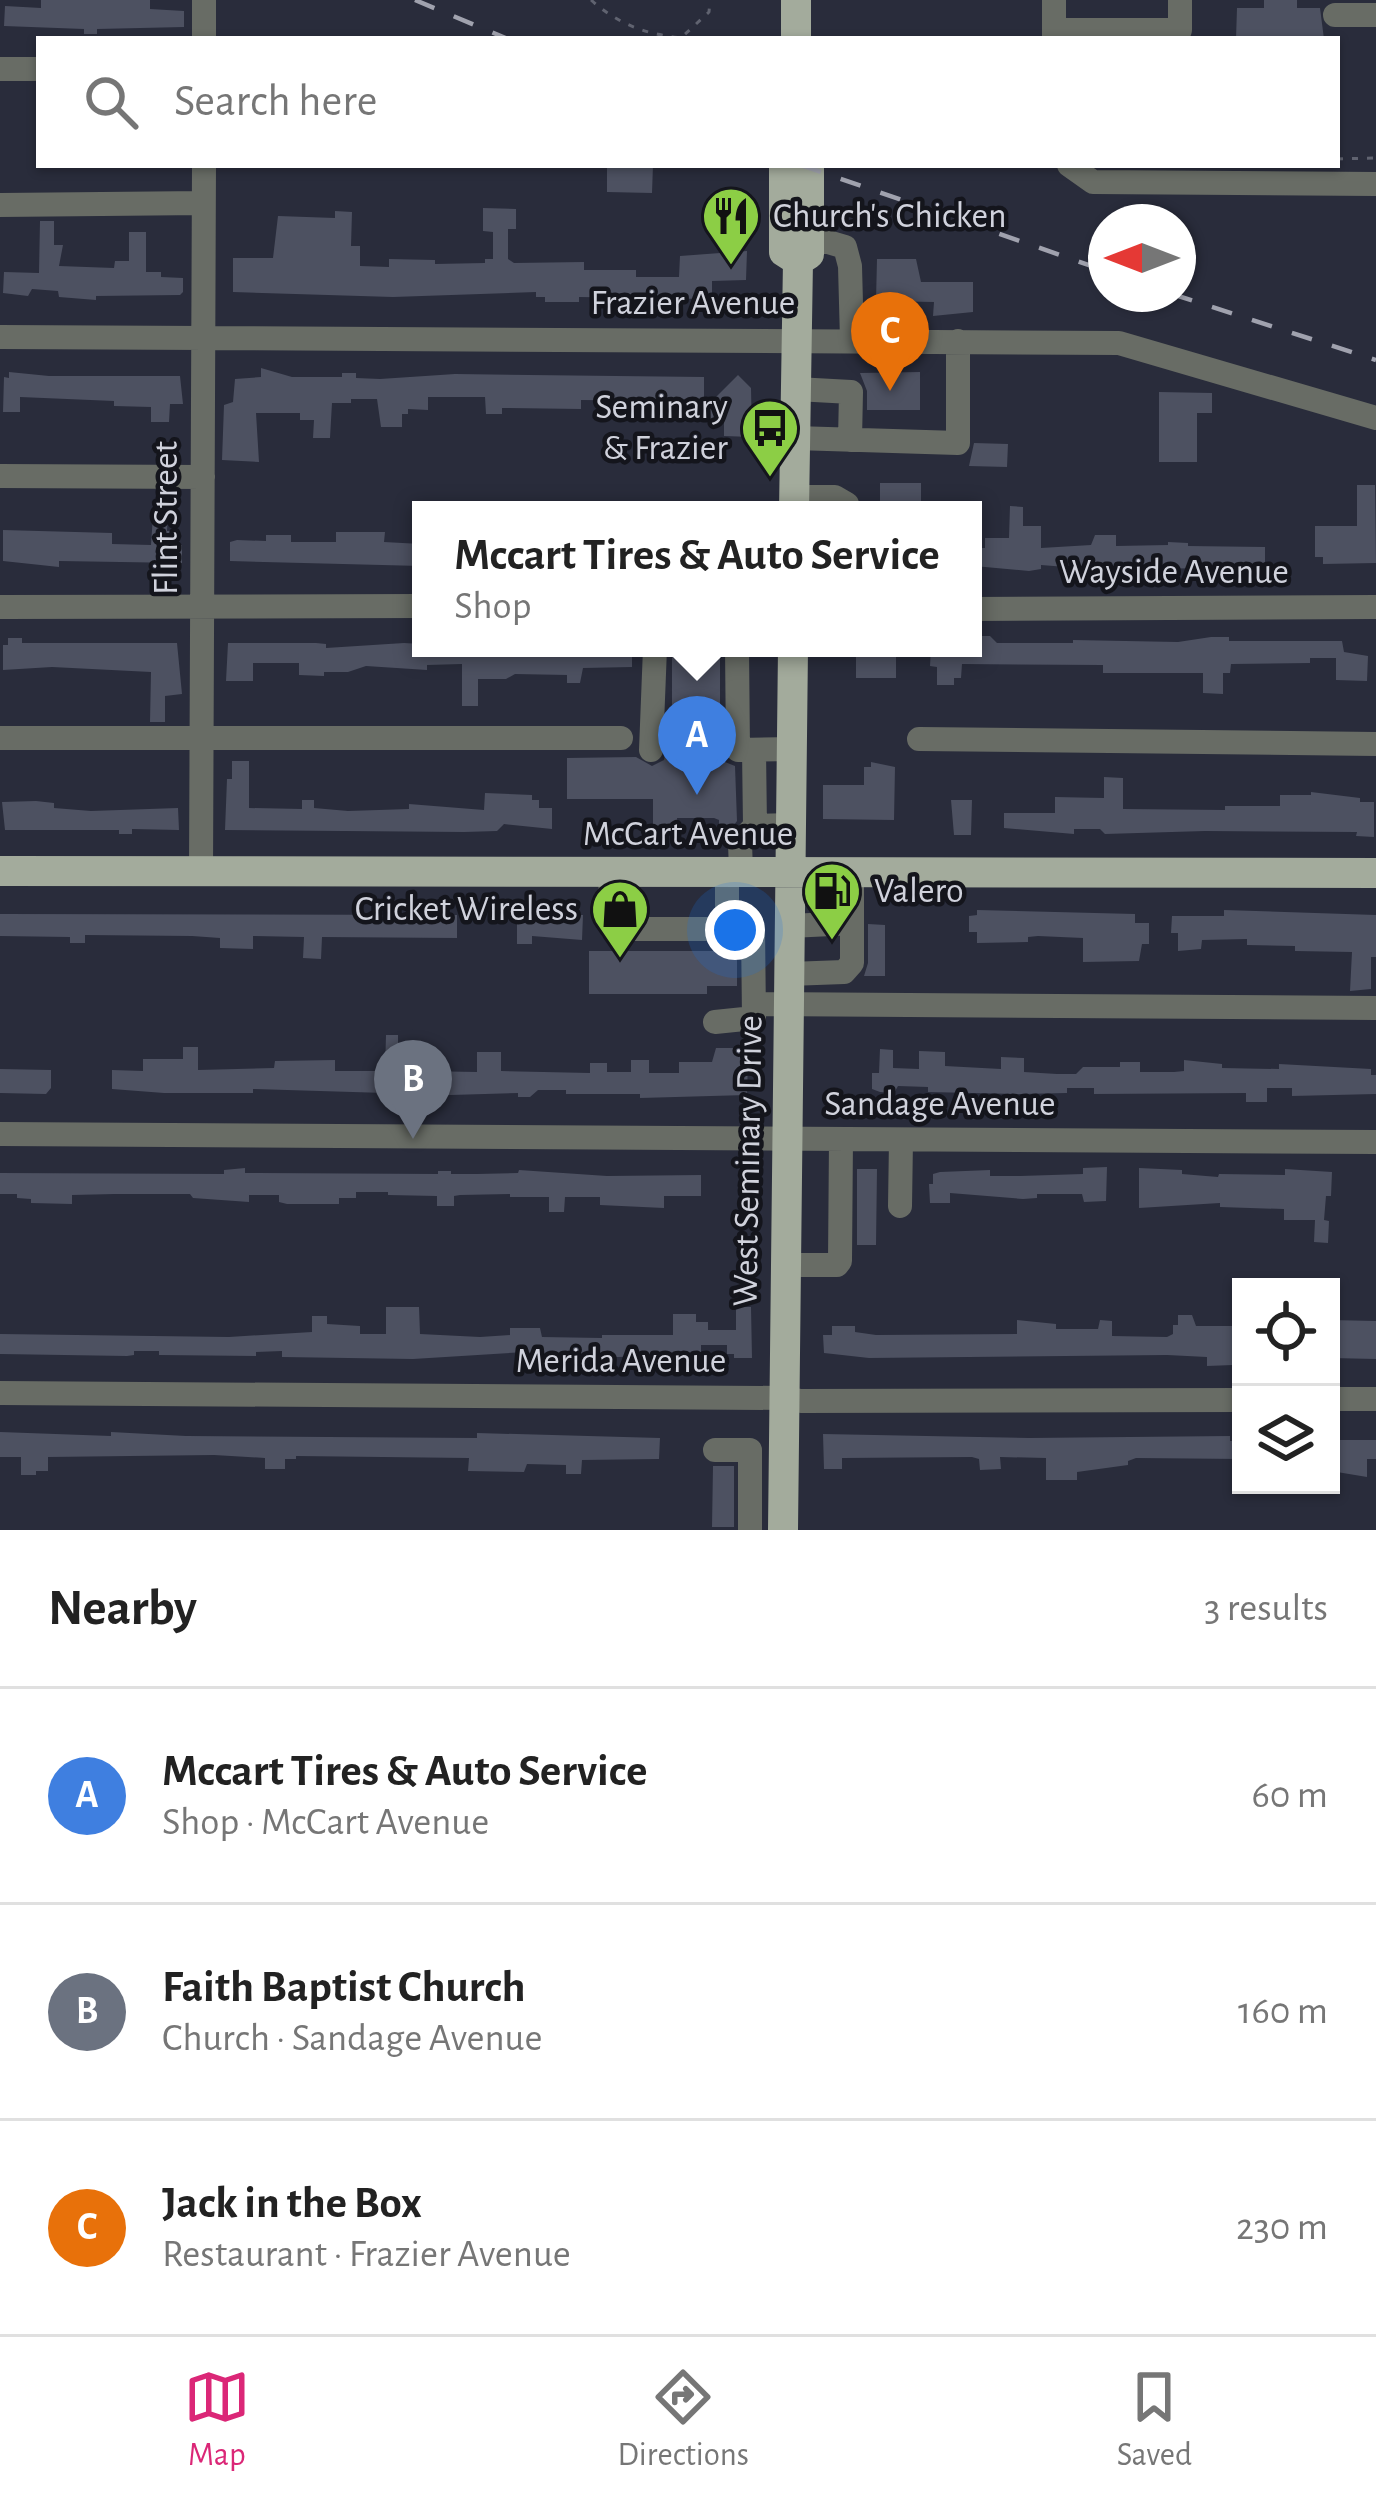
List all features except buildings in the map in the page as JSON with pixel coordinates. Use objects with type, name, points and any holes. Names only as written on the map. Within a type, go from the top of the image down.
[{"type":"main road","points":[[796,0],[796,36]]},
{"type":"main road","points":[[784,168],[797,248]]},
{"type":"main road","points":[[795,501],[797,248],[809,168]]},
{"type":"main road","name":"West Seminary Drive","points":[[783,1530],[793,657]]},
{"type":"main road","name":"McCart Avenue","points":[[0,871],[1376,873]]},
{"type":"street","points":[[204,0],[204,36]]},
{"type":"street","points":[[1054,0],[1054,35],[1180,30],[1180,0]]},
{"type":"street","points":[[1335,15],[1376,15]]},
{"type":"street","points":[[0,70],[36,69]]},
{"type":"street","name":"Flint Street","points":[[201,872],[203,168]]},
{"type":"street","points":[[1072,168],[1093,182],[1376,184]]},
{"type":"street","points":[[0,205],[203,203]]},
{"type":"street","points":[[797,248],[828,242],[845,248],[853,340]]},
{"type":"street","name":"Frazier Avenue","points":[[0,337],[1119,343],[1376,418]]},
{"type":"street","points":[[795,438],[958,443],[958,341]]},
{"type":"street","points":[[796,389],[851,392],[850,440]]},
{"type":"street","points":[[0,476],[202,477]]},
{"type":"street","points":[[813,501],[844,501]]},
{"type":"street","points":[[0,607],[412,606]]},
{"type":"street","name":"Wayside Avenue","points":[[982,609],[1376,607]]},
{"type":"street","points":[[651,750],[655,657]]},
{"type":"street","points":[[736,657],[738,750],[793,749]]},
{"type":"street","points":[[0,738],[621,738]]},
{"type":"street","points":[[920,739],[1376,744]]},
{"type":"street","points":[[727,929],[740,842],[754,826],[754,750]]},
{"type":"street","points":[[754,784],[793,784]]},
{"type":"street","points":[[754,826],[792,825]]},
{"type":"street","points":[[610,873],[612,929],[852,923]]},
{"type":"street","points":[[754,1004],[844,972],[852,963],[853,873]]},
{"type":"street","points":[[715,1022],[753,1021],[753,929]]},
{"type":"street","points":[[789,989],[1376,1008]]},
{"type":"street","name":"Sandage Avenue","points":[[0,1134],[1376,1142]]},
{"type":"street","points":[[785,1265],[837,1265],[840,1261],[841,1139]]},
{"type":"street","points":[[900,1206],[901,1140]]},
{"type":"street","name":"Merida Avenue","points":[[0,1393],[1232,1400]]},
{"type":"street","points":[[1340,1400],[1376,1399]]},
{"type":"street","points":[[715,1450],[783,1450]]},
{"type":"street","points":[[750,1450],[750,1530]]},
{"type":"path","points":[[591,0],[609,16],[647,34],[664,36]]},
{"type":"path","points":[[683,36],[710,12],[710,0]]},
{"type":"path","points":[[1340,159],[1376,158]]},
{"type":"railway","points":[[415,0],[501,36]]},
{"type":"railway","points":[[810,168],[1088,265]]},
{"type":"railway","points":[[1196,302],[1376,360]]},
{"type":"place","name":"Church's Chicken","points":[[731,267]]},
{"type":"place","name":"Jack in the Box","points":[[890,391]]},
{"type":"place","name":"Seminary & Frazier","points":[[770,479]]},
{"type":"place","name":"Mccart Tires & Auto Service","points":[[697,795]]},
{"type":"place","name":"Valero","points":[[832,942]]},
{"type":"place","name":"Cricket Wireless","points":[[620,960]]},
{"type":"place","name":"Faith Baptist Church","points":[[413,1139]]}]
